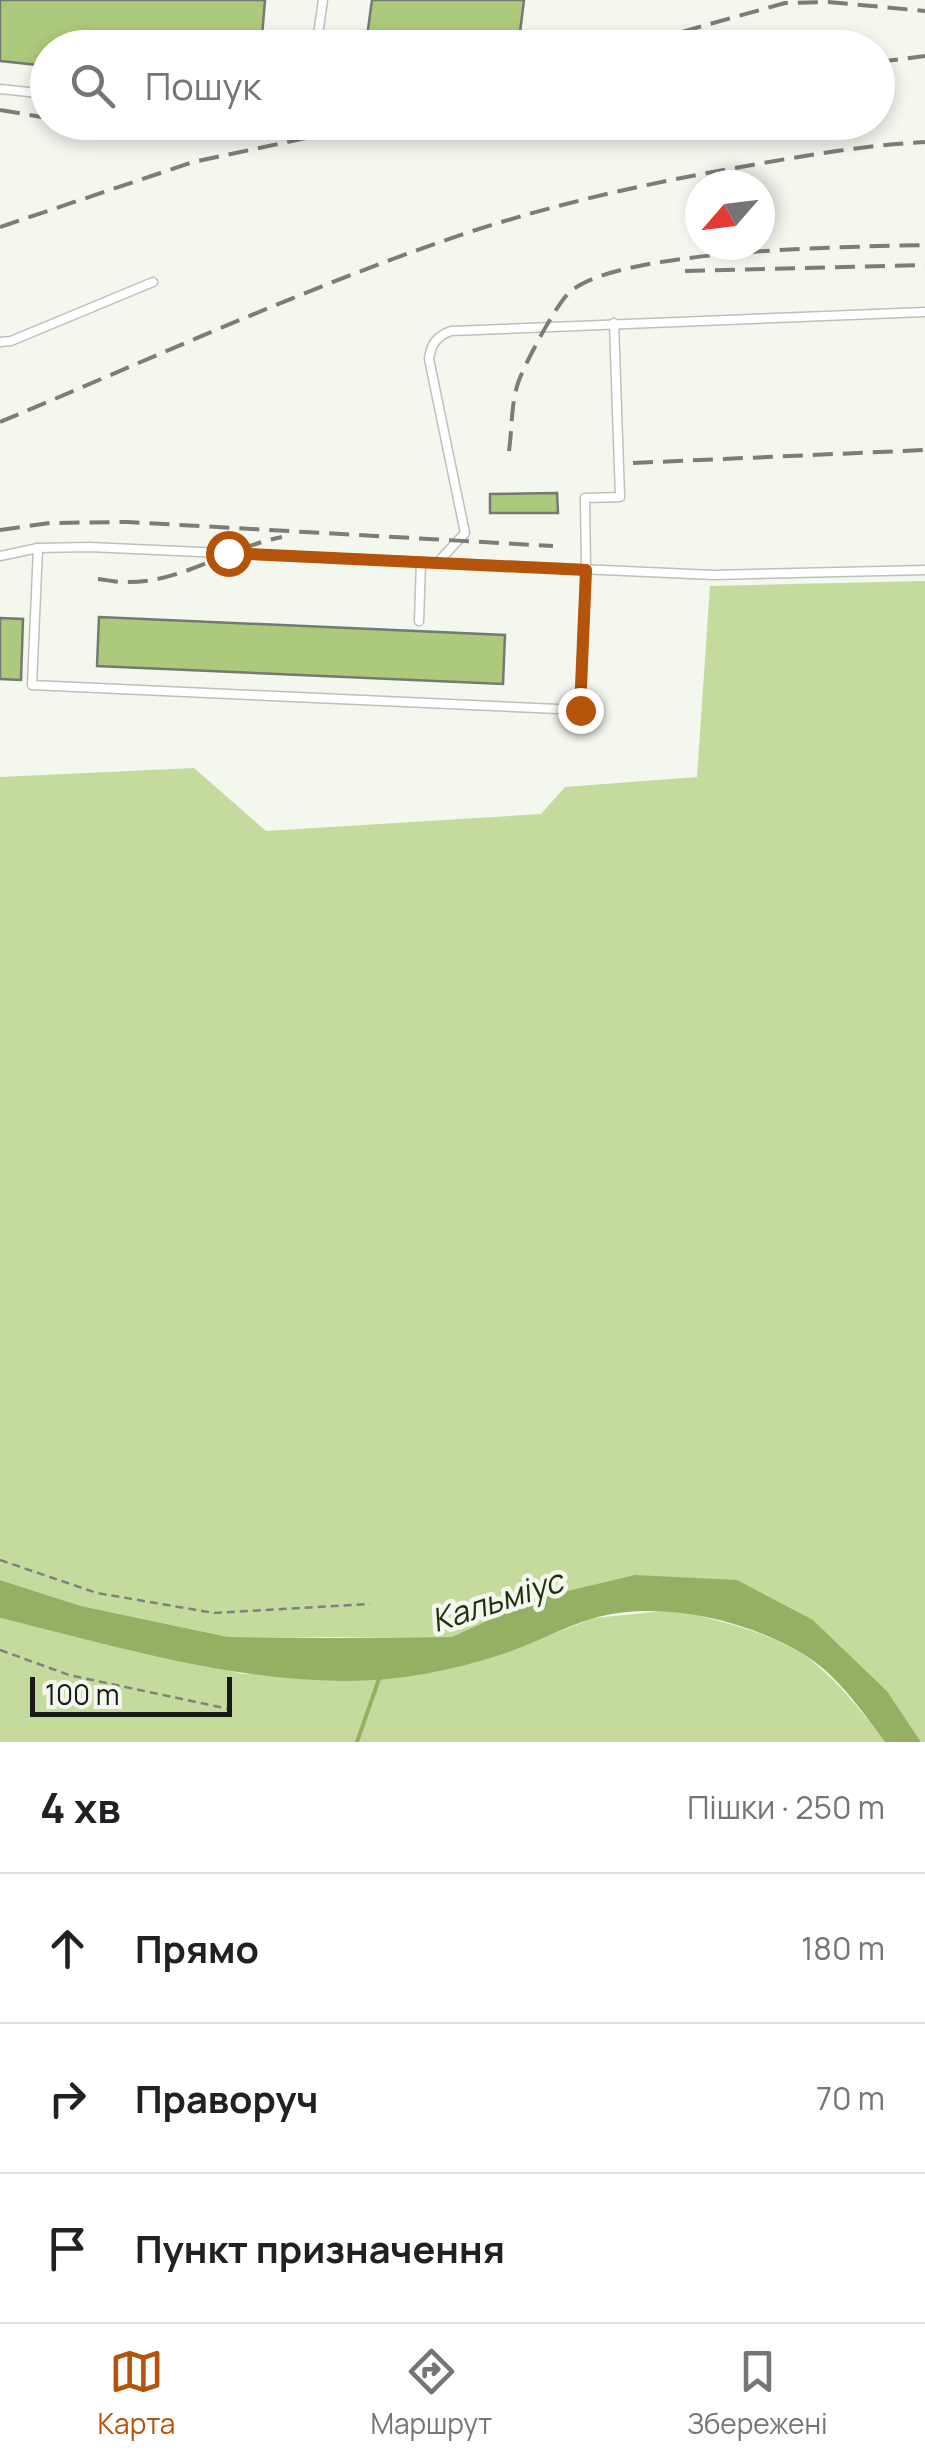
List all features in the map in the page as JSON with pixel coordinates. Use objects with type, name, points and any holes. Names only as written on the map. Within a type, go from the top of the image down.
[{"type":"lane","points":[[319,30],[323,0]]},
{"type":"lane","points":[[0,89],[30,92]]},
{"type":"lane","points":[[0,342],[153,282]]},
{"type":"lane","points":[[438,563],[465,533],[430,359],[435,340],[451,331],[925,312]]},
{"type":"lane","points":[[38,548],[32,686],[580,710],[585,498],[620,497],[614,323]]},
{"type":"lane","points":[[0,556],[38,548],[89,547],[714,575],[925,570]]},
{"type":"lane","points":[[420,621],[421,562]]},
{"type":"path","points":[[0,1560],[97,1594],[214,1612],[370,1604]]},
{"type":"path","points":[[0,1650],[69,1676],[229,1708]]},
{"type":"shaded area","points":[[925,581],[925,1742],[921,1742],[887,1691],[813,1620],[534,1599],[452,1637],[228,1637],[81,1606],[0,1580],[0,777],[194,768],[266,831],[541,814],[565,787],[697,777],[710,586]]},
{"type":"shaded area","points":[[635,1575],[737,1580],[813,1620],[887,1691],[921,1742],[885,1742],[853,1699],[815,1662],[765,1635],[707,1617],[647,1611],[618,1613],[591,1619],[466,1665],[364,1681],[299,1679],[213,1668],[0,1618],[0,1580],[81,1606],[228,1637],[452,1637],[534,1599]]},
{"type":"shaded area","points":[[674,1610],[750,1630],[804,1655],[845,1693],[885,1742],[0,1742],[0,1618],[243,1674],[507,1652],[594,1618]]},
{"type":"building","points":[[0,0],[265,0],[262,30],[30,30],[30,64],[0,61]]},
{"type":"building","points":[[372,0],[524,0],[520,30],[368,30]]},
{"type":"building","points":[[557,493],[558,513],[490,513],[490,494]]},
{"type":"building","points":[[99,617],[505,635],[503,684],[97,666]]},
{"type":"building","points":[[0,618],[23,619],[21,680],[0,679]]},
{"type":"waterway","points":[[357,1742],[380,1676]]},
{"type":"railway","points":[[688,30],[785,3],[828,2],[925,11]]},
{"type":"railway","points":[[895,60],[925,56]]},
{"type":"railway","points":[[0,110],[30,115]]},
{"type":"railway","points":[[0,227],[193,162],[297,140]]},
{"type":"railway","points":[[0,422],[331,283],[519,217],[713,172],[838,151],[925,142]]},
{"type":"railway","points":[[509,451],[516,391],[526,364],[566,296],[590,280],[629,268],[735,253],[925,245]]},
{"type":"railway","points":[[685,271],[925,265]]},
{"type":"railway","points":[[633,463],[925,450]]},
{"type":"railway","points":[[0,530],[50,523],[128,522],[553,546]]},
{"type":"railway","points":[[98,579],[125,582],[168,576],[282,537]]},
{"type":"route","points":[[228,553],[586,570],[580,710]]},
{"type":"water label","name":"Кальміус","points":[[497,1601]]}]
